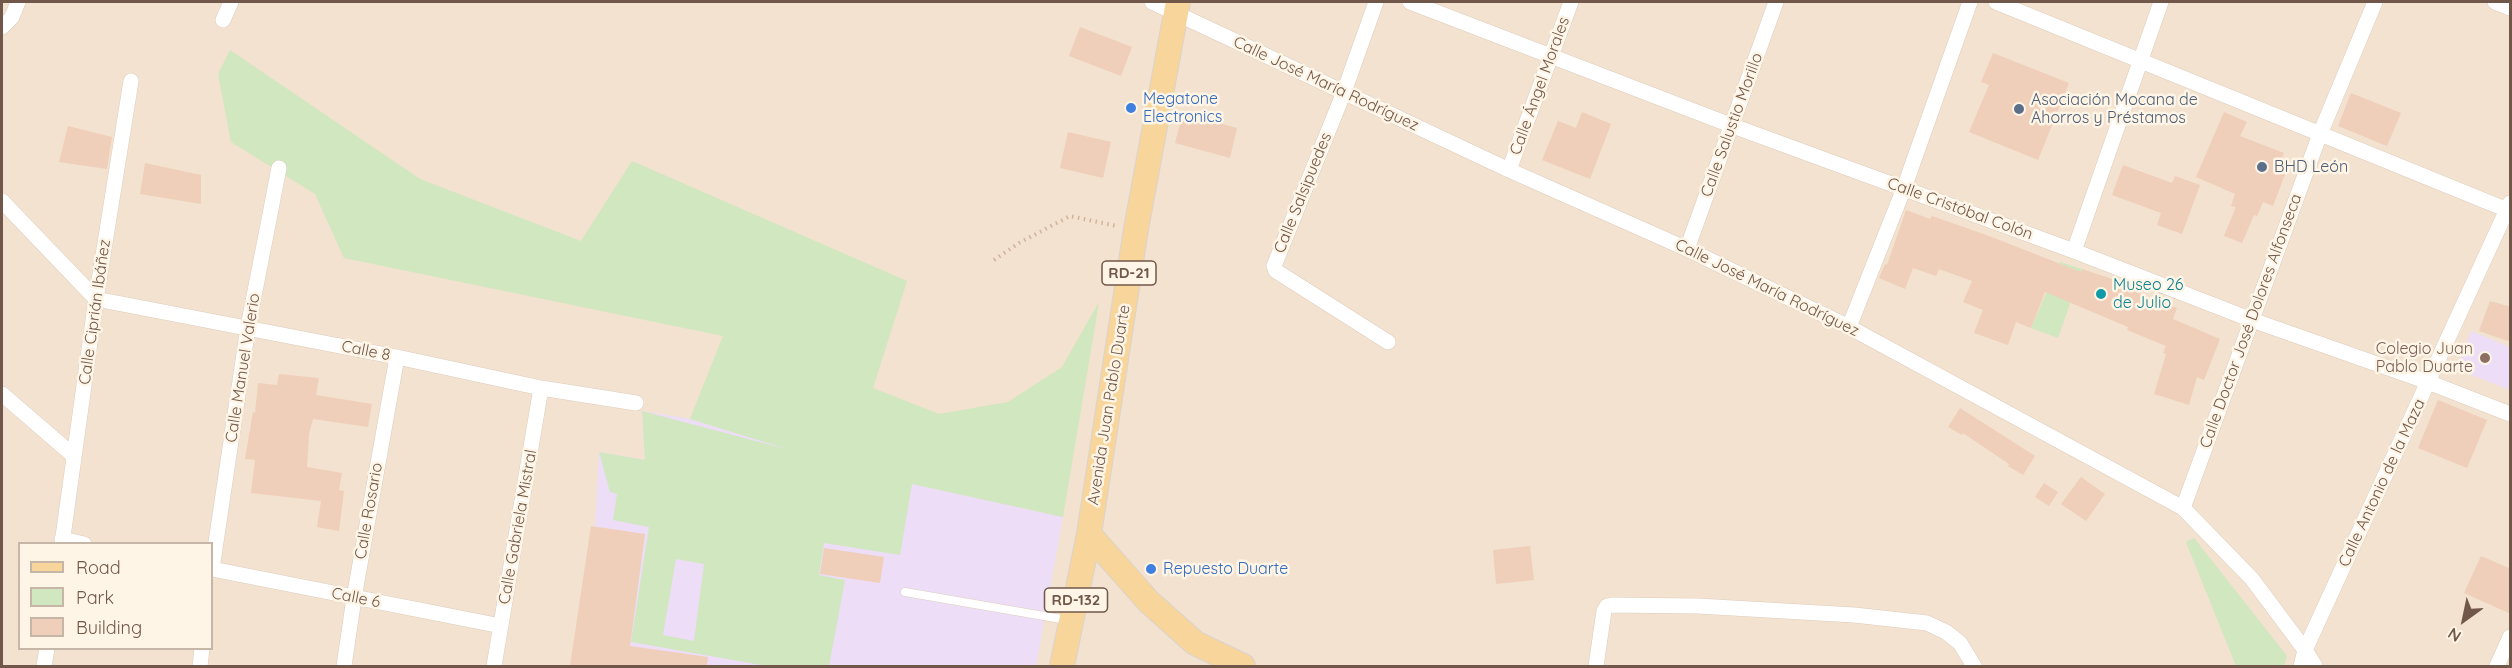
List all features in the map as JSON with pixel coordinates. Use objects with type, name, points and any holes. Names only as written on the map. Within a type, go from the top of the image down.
[{"type":"main road","name":"Avenida Juan Pablo Duarte","points":[[1062,666],[1089,534],[1136,229],[1177,8]]},
{"type":"main road","points":[[1089,534],[1148,601],[1195,643],[1243,666]]},
{"type":"street","points":[[2,27],[12,17],[18,2]]},
{"type":"street","points":[[223,20],[231,2]]},
{"type":"street","name":"Calle José María Rodríguez","points":[[1152,2],[1177,8],[1344,92],[1509,170],[1687,249],[1849,327],[2183,508],[2252,579],[2306,650],[2315,666]]},
{"type":"street","points":[[1344,92],[1376,2]]},
{"type":"street","name":"Calle Cristóbal Colón","points":[[1410,2],[1733,126],[2511,414]]},
{"type":"street","name":"Calle Ángel Morales","points":[[1509,170],[1571,2]]},
{"type":"street","name":"Calle Salustio Morillo","points":[[1687,249],[1776,2]]},
{"type":"street","points":[[1849,327],[1904,188],[1970,2]]},
{"type":"street","points":[[1996,2],[2509,208]]},
{"type":"street","points":[[2074,251],[2161,2]]},
{"type":"street","name":"Calle Doctor José Dolores Alfonseca","points":[[2183,508],[2320,134],[2375,2]]},
{"type":"street","points":[[2495,2],[2511,8]]},
{"type":"street","name":"Calle Ciprián Ibáñez","points":[[62,541],[96,299],[131,81]]},
{"type":"street","name":"Calle Salsipuedes","points":[[1344,92],[1274,267],[1277,272],[1388,342]]},
{"type":"street","name":"Calle Manuel Valerio","points":[[213,562],[248,327],[279,168]]},
{"type":"street","points":[[2,201],[96,299]]},
{"type":"street","name":"Calle Antonio de la Maza","points":[[2301,666],[2306,650],[2509,208]]},
{"type":"street","name":"Calle 8","points":[[96,299],[248,327],[541,388],[636,403]]},
{"type":"street","name":"Calle Rosario","points":[[344,666],[397,357]]},
{"type":"street","name":"Calle Gabriela Mistral","points":[[494,666],[541,388]]},
{"type":"street","points":[[2,394],[74,456]]},
{"type":"street","name":"Calle 6","points":[[213,569],[501,626]]},
{"type":"street","points":[[1596,666],[1604,611],[1607,606],[1612,605],[1698,606],[1854,615],[1927,623],[1946,632],[1960,643],[1974,666]]},
{"type":"street","points":[[2497,666],[2511,637]]},
{"type":"street","points":[[44,666],[46,650]]},
{"type":"street","points":[[200,666],[202,650]]},
{"type":"lane","points":[[905,592],[1072,621]]},
{"type":"path","points":[[994,260],[1019,243],[1070,216],[1136,229]]},
{"type":"shaded area","points":[[2,2],[2510,2],[2510,666],[2,666]]},
{"type":"shaded area","name":"Colegio Juan Pablo Duarte","points":[[2471,331],[2510,347],[2510,390],[2456,369]]},
{"type":"shaded area","points":[[642,411],[690,419],[890,479],[1063,517],[1036,666],[576,666],[595,527],[599,452],[645,460]]},
{"type":"green space","points":[[230,50],[420,179],[581,241],[632,161],[907,281],[873,388],[939,414],[1008,402],[1062,367],[1099,302],[1063,517],[912,484],[900,555],[824,543],[819,575],[845,580],[829,666],[767,666],[631,642],[649,527],[613,520],[617,494],[610,492],[599,452],[645,460],[642,411],[790,450],[690,419],[723,336],[344,258],[315,194],[231,142],[218,74]],"holes":[[[676,559],[704,564],[694,641],[663,635]]]},
{"type":"green space","points":[[2060,262],[2082,269],[2058,338],[2031,328]]},
{"type":"green space","points":[[2194,538],[2287,656],[2284,666],[2236,666],[2186,542]]},
{"type":"building","points":[[1080,27],[1132,47],[1121,76],[1069,56]]},
{"type":"building","name":"Asociación Mocana de Ahorros y Préstamos","points":[[1993,53],[2069,83],[2038,160],[1969,132],[1989,85],[1981,82]]},
{"type":"building","points":[[2351,93],[2401,113],[2387,146],[2338,126]]},
{"type":"building","points":[[1582,112],[1611,124],[1590,179],[1542,160],[1558,121],[1576,128]]},
{"type":"building","points":[[2224,112],[2247,122],[2240,136],[2284,153],[2279,163],[2288,166],[2273,206],[2263,202],[2257,216],[2254,215],[2242,243],[2224,236],[2236,207],[2231,206],[2235,194],[2196,177]]},
{"type":"building","points":[[1183,113],[1237,128],[1230,158],[1175,143]]},
{"type":"building","points":[[68,126],[112,137],[107,169],[59,162]]},
{"type":"building","points":[[1068,132],[1111,142],[1103,178],[1060,168]]},
{"type":"building","points":[[145,163],[201,175],[201,204],[140,194]]},
{"type":"building","points":[[2123,165],[2172,183],[2175,176],[2200,185],[2182,234],[2157,225],[2161,213],[2112,195]]},
{"type":"building","points":[[1906,210],[1930,219],[1932,216],[1989,236],[2081,272],[2082,269],[2133,286],[2131,290],[2177,308],[2173,319],[2220,339],[2204,380],[2197,377],[2189,405],[2154,394],[2166,354],[2163,353],[2166,346],[2127,330],[2128,327],[2045,292],[2031,328],[2016,322],[2008,345],[1974,333],[1983,310],[1963,302],[1972,281],[1939,269],[1936,276],[1913,268],[1905,289],[1879,278],[1885,264],[1887,265]]},
{"type":"building","points":[[2490,301],[2511,307],[2511,342],[2479,331]]},
{"type":"building","points":[[279,374],[319,378],[316,395],[372,404],[368,427],[313,419],[309,434],[307,467],[342,473],[339,490],[344,491],[339,531],[317,527],[321,501],[251,493],[255,460],[245,459],[253,412],[255,413],[258,383],[277,385]]},
{"type":"building","points":[[2438,400],[2487,420],[2467,468],[2418,448]]},
{"type":"building","points":[[1960,408],[2035,456],[2023,475],[1963,433],[1962,435],[1948,427]]},
{"type":"building","points":[[2081,477],[2105,494],[2086,521],[2061,504]]},
{"type":"building","points":[[2044,483],[2058,492],[2049,506],[2035,497]]},
{"type":"building","points":[[591,526],[645,534],[630,646],[708,657],[707,666],[570,666]]},
{"type":"building","points":[[1530,546],[1534,580],[1496,584],[1493,550]]},
{"type":"building","points":[[824,548],[884,557],[880,583],[820,574]]},
{"type":"building","points":[[2481,556],[2511,569],[2511,614],[2464,593]]},
{"type":"place","name":"Megatone Electronics","points":[[1131,108]]},
{"type":"place","name":"Asociación Mocana de Ahorros y Préstamos","points":[[2019,109]]},
{"type":"place","name":"BHD León","points":[[2262,167]]},
{"type":"place","name":"Museo 26 de Julio","points":[[2101,294]]},
{"type":"place","name":"Colegio Juan Pablo Duarte","points":[[2485,358]]},
{"type":"place","name":"Repuesto Duarte","points":[[1151,569]]}]
